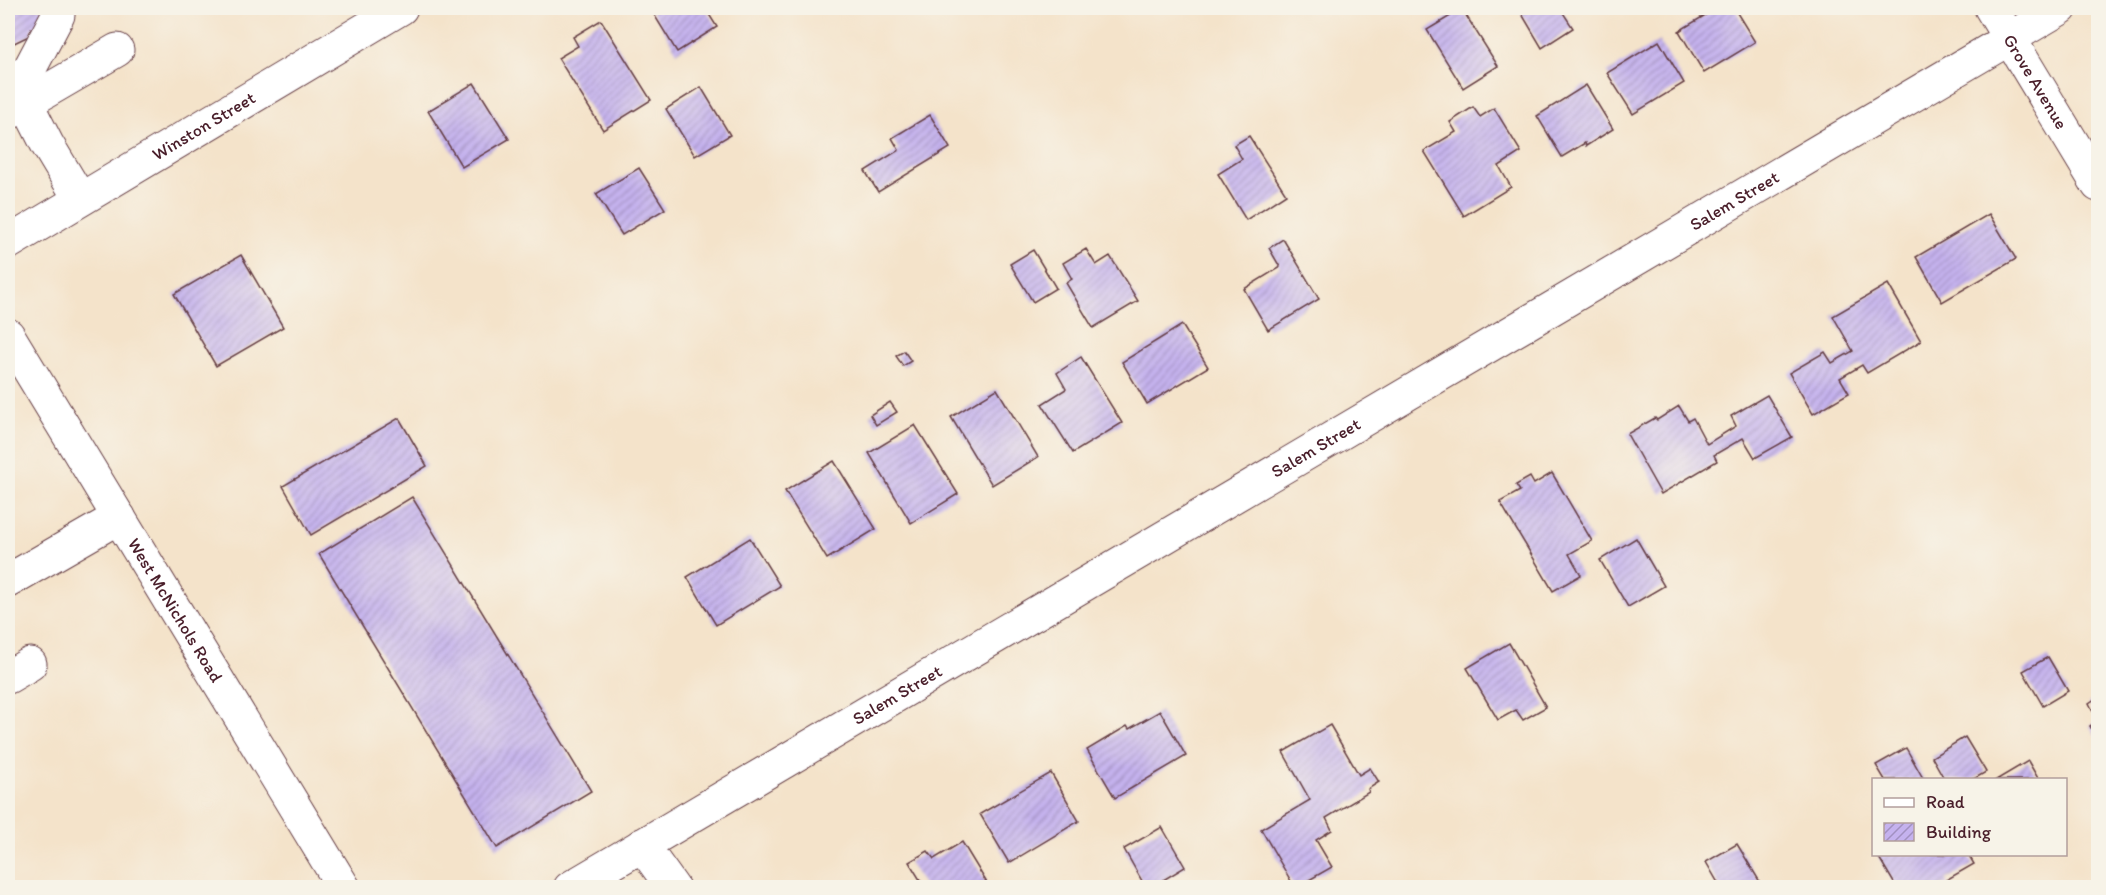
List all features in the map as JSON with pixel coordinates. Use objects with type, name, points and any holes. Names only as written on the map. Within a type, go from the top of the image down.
[{"type":"street","name":"Winston Street","points":[[8,243],[400,8]]},
{"type":"street","name":"Grove Avenue","points":[[1991,8],[2098,185]]},
{"type":"street","name":"Salem Street","points":[[570,888],[2061,8]]},
{"type":"street","points":[[15,95],[58,15]]},
{"type":"street","points":[[15,95],[117,50]]},
{"type":"street","points":[[15,95],[80,199]]},
{"type":"street","name":"West McNichols Road","points":[[8,334],[344,888]]},
{"type":"street","points":[[8,581],[119,517]]},
{"type":"street","points":[[642,845],[673,888]]},
{"type":"building","points":[[8,8],[74,8],[31,29],[33,34],[8,46]]},
{"type":"building","points":[[650,8],[705,8],[717,27],[677,52]]},
{"type":"building","points":[[1560,8],[1573,28],[1542,48],[1519,9]]},
{"type":"building","points":[[1717,8],[1734,8],[1755,42],[1704,73],[1679,31]]},
{"type":"building","points":[[1462,9],[1498,66],[1463,88],[1427,30]]},
{"type":"building","points":[[601,20],[651,100],[603,130],[558,58],[578,46],[573,37]]},
{"type":"building","points":[[1659,41],[1684,83],[1633,114],[1607,73]]},
{"type":"building","points":[[474,83],[509,139],[462,167],[428,111]]},
{"type":"building","points":[[1586,85],[1613,129],[1586,146],[1585,143],[1562,157],[1537,116]]},
{"type":"building","points":[[701,87],[730,135],[695,156],[666,109]]},
{"type":"building","points":[[1473,107],[1480,117],[1494,108],[1521,152],[1499,166],[1511,187],[1464,216],[1424,151],[1456,132],[1450,122]]},
{"type":"building","points":[[930,115],[950,148],[878,192],[865,171],[899,150],[892,138]]},
{"type":"building","points":[[1249,136],[1286,194],[1246,220],[1218,174],[1242,159],[1234,145]]},
{"type":"building","points":[[639,168],[665,209],[622,235],[596,194]]},
{"type":"building","points":[[1989,214],[2016,259],[1942,302],[1916,257]]},
{"type":"building","points":[[1283,239],[1319,299],[1268,330],[1244,289],[1280,267],[1269,248]]},
{"type":"building","points":[[1086,249],[1096,265],[1110,256],[1138,301],[1093,328],[1066,283],[1072,279],[1063,263]]},
{"type":"building","points":[[1033,250],[1056,288],[1033,302],[1010,264]]},
{"type":"building","points":[[241,255],[283,327],[216,366],[174,294]]},
{"type":"building","points":[[1888,284],[1921,341],[1867,373],[1862,365],[1840,378],[1849,393],[1813,414],[1789,373],[1825,352],[1832,363],[1853,351],[1833,316]]},
{"type":"building","points":[[1182,325],[1208,367],[1147,404],[1122,362]]},
{"type":"building","points":[[904,351],[911,361],[903,366],[896,356]]},
{"type":"building","points":[[1081,357],[1122,423],[1073,453],[1042,404],[1066,389],[1057,373]]},
{"type":"building","points":[[997,389],[1038,457],[992,485],[951,417]]},
{"type":"building","points":[[1767,395],[1792,437],[1755,458],[1743,438],[1714,455],[1717,461],[1661,494],[1627,434],[1655,418],[1657,420],[1679,406],[1688,421],[1693,418],[1707,444],[1736,426],[1731,416]]},
{"type":"building","points":[[890,402],[897,412],[876,425],[870,415]]},
{"type":"building","points":[[399,418],[427,466],[311,535],[283,486]]},
{"type":"building","points":[[915,425],[958,494],[911,523],[869,453]]},
{"type":"building","points":[[834,461],[876,529],[827,559],[785,491]]},
{"type":"building","points":[[1552,473],[1592,541],[1569,554],[1581,575],[1553,591],[1500,502],[1520,491],[1516,485],[1530,477],[1534,484]]},
{"type":"building","points":[[412,497],[591,791],[497,848],[319,554]]},
{"type":"building","points":[[750,538],[780,586],[716,625],[687,577]]},
{"type":"building","points":[[1636,538],[1664,586],[1628,607],[1600,560]]},
{"type":"building","points":[[1509,643],[1546,707],[1523,720],[1516,710],[1498,720],[1467,668]]},
{"type":"building","points":[[2048,657],[2068,691],[2043,706],[2023,671]]},
{"type":"building","points":[[2098,697],[2098,721],[2089,703]]},
{"type":"building","points":[[1160,711],[1186,756],[1115,798],[1087,750],[1127,726],[1129,729]]},
{"type":"building","points":[[2098,721],[2098,740],[2090,726]]},
{"type":"building","points":[[1330,725],[1359,775],[1370,768],[1379,782],[1368,789],[1369,792],[1326,818],[1332,830],[1316,840],[1332,867],[1295,888],[1261,829],[1310,800],[1283,752]]},
{"type":"building","points":[[1965,737],[1986,772],[1976,778],[1944,778],[1932,757]]},
{"type":"building","points":[[1906,748],[1923,778],[1884,778],[1876,765]]},
{"type":"building","points":[[2028,761],[2038,778],[1999,778]]},
{"type":"building","points":[[1051,773],[1079,821],[1009,863],[980,814]]},
{"type":"building","points":[[1162,827],[1185,867],[1150,888],[1146,888],[1124,849]]},
{"type":"building","points":[[962,842],[990,888],[925,888],[909,862],[928,851],[934,859]]},
{"type":"building","points":[[1737,844],[1760,882],[1751,888],[1721,888],[1706,862]]},
{"type":"building","points":[[1878,856],[1969,856],[1974,864],[1946,880],[1948,883],[1939,888],[1897,888]]}]
